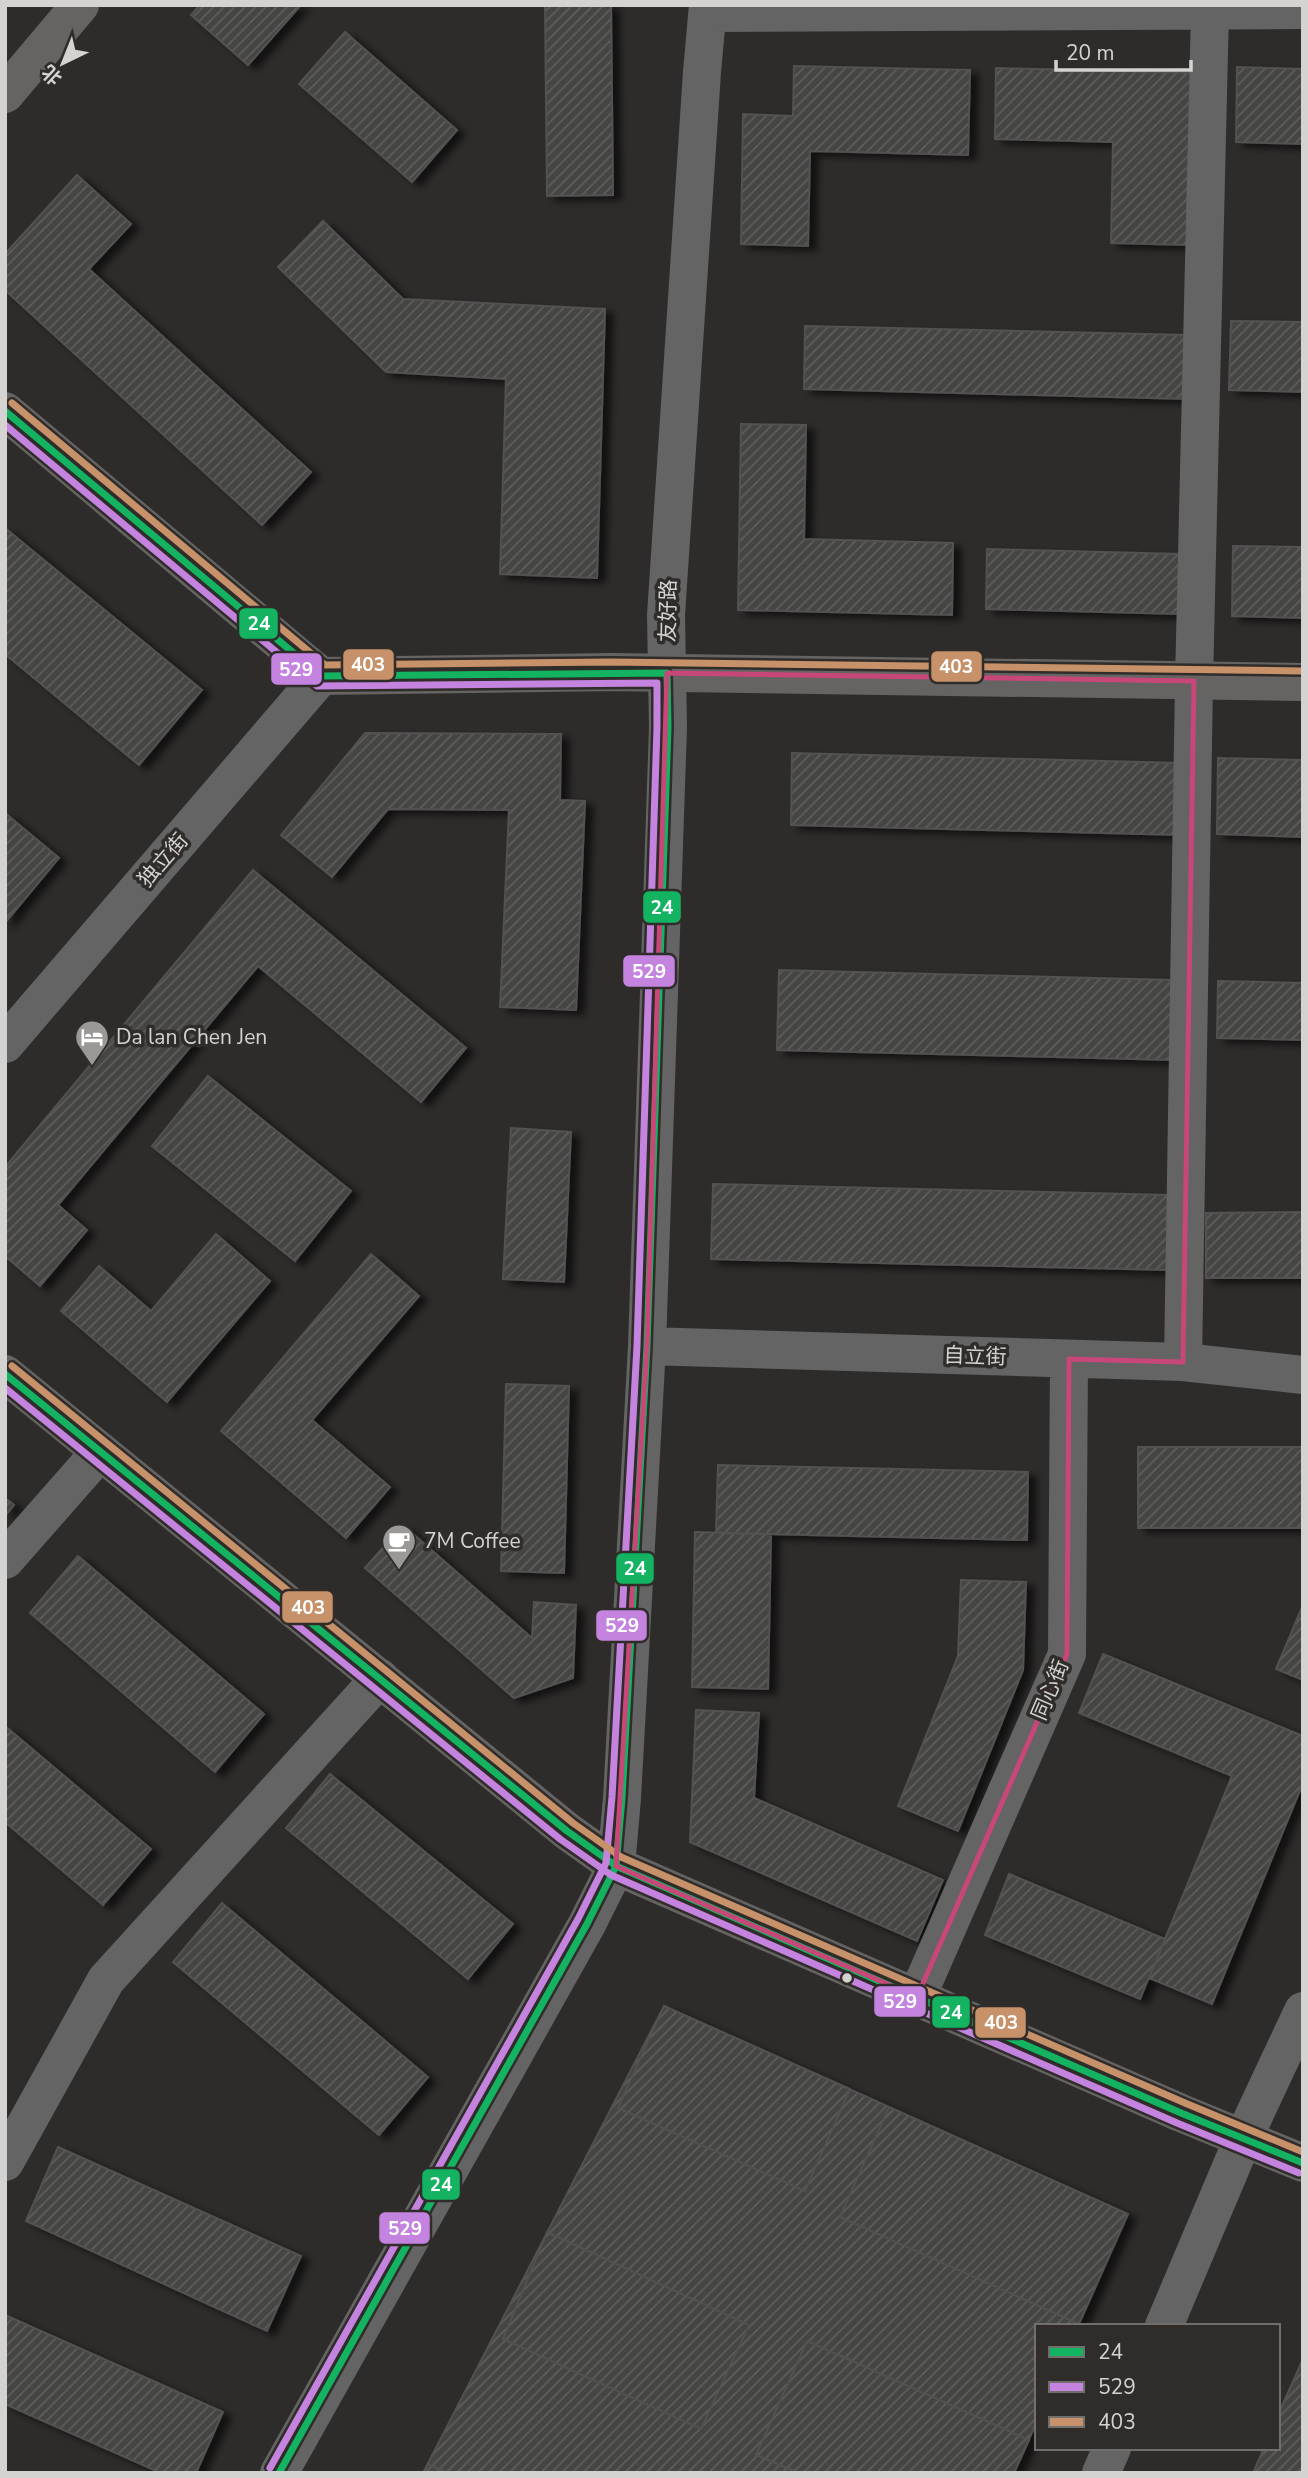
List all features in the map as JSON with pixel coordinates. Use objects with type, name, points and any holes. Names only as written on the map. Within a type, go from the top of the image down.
[{"type":"main road","points":[[5,94],[79,5]]},
{"type":"main road","points":[[5,411],[320,676],[611,671],[1303,682]]},
{"type":"main road","points":[[5,1374],[567,1831],[616,1866],[1303,2163]]},
{"type":"street","points":[[709,9],[1303,10]]},
{"type":"street","name":"友好路","points":[[279,2473],[587,1924],[616,1866],[647,1346],[667,740],[666,615],[702,72],[709,9]]},
{"type":"street","points":[[1183,1362],[1194,681],[1210,10]]},
{"type":"street","name":"独立街","points":[[5,1044],[320,676]]},
{"type":"street","name":"自立街","points":[[647,1346],[1183,1362],[1303,1375]]},
{"type":"street","name":"同心街","points":[[917,1997],[1067,1654],[1069,1359]]},
{"type":"street","points":[[5,1560],[100,1452]]},
{"type":"street","points":[[5,2162],[106,1980],[380,1678]]},
{"type":"street","points":[[1165,2324],[1243,2139],[1303,2011]]},
{"type":"street","points":[[1101,2473],[1111,2450]]},
{"type":"highlighted area","points":[[667,673],[1194,681],[1183,1362],[1069,1359],[1067,1654],[917,1997],[616,1866],[647,1346]]},
{"type":"building","points":[[200,5],[301,5],[248,65],[191,15]]},
{"type":"building","points":[[545,5],[611,5],[613,195],[547,196]]},
{"type":"building","points":[[345,32],[457,130],[412,182],[299,84]]},
{"type":"building","points":[[794,66],[970,70],[968,155],[810,151],[808,246],[741,244],[743,114],[793,116]]},
{"type":"building","points":[[1237,67],[1303,69],[1303,144],[1236,142]]},
{"type":"building","points":[[996,68],[1194,73],[1190,245],[1111,243],[1113,142],[995,139]]},
{"type":"building","points":[[77,175],[131,224],[89,269],[311,472],[262,525],[5,290],[5,254]]},
{"type":"building","points":[[323,221],[403,299],[605,309],[597,578],[500,574],[506,379],[386,372],[278,267]]},
{"type":"building","points":[[1231,321],[1303,322],[1303,392],[1229,390]]},
{"type":"building","points":[[805,326],[1188,335],[1187,399],[804,389]]},
{"type":"building","points":[[741,424],[806,425],[804,539],[953,543],[952,615],[738,610]]},
{"type":"building","points":[[5,528],[202,690],[139,765],[5,654]]},
{"type":"building","points":[[1233,546],[1303,547],[1303,618],[1232,616]]},
{"type":"building","points":[[987,549],[1181,554],[1179,614],[986,609]]},
{"type":"building","points":[[365,733],[561,734],[560,800],[585,801],[576,1010],[500,1007],[509,810],[388,809],[332,877],[281,835]]},
{"type":"building","points":[[792,753],[1180,763],[1179,835],[791,825]]},
{"type":"building","points":[[1218,758],[1303,760],[1303,837],[1217,834]]},
{"type":"building","points":[[5,813],[59,858],[5,923]]},
{"type":"building","points":[[253,870],[466,1048],[421,1102],[258,966],[58,1205],[87,1230],[40,1286],[5,1256],[5,1167]]},
{"type":"building","points":[[779,970],[1173,980],[1171,1060],[777,1050]]},
{"type":"building","points":[[1218,981],[1303,983],[1303,1040],[1217,1038]]},
{"type":"building","points":[[208,1076],[351,1191],[295,1261],[152,1146]]},
{"type":"building","points":[[511,1128],[571,1132],[564,1282],[503,1279]]},
{"type":"building","points":[[713,1184],[1168,1195],[1167,1270],[711,1259]]},
{"type":"building","points":[[1303,1212],[1303,1278],[1206,1278],[1206,1213]]},
{"type":"building","points":[[216,1234],[270,1281],[167,1402],[61,1311],[99,1266],[151,1311]]},
{"type":"building","points":[[371,1254],[419,1296],[312,1420],[390,1487],[346,1538],[221,1431]]},
{"type":"building","points":[[506,1384],[569,1386],[564,1573],[501,1571]]},
{"type":"building","points":[[1138,1447],[1303,1447],[1303,1528],[1138,1528]]},
{"type":"building","points":[[718,1465],[1028,1472],[1027,1540],[716,1533]]},
{"type":"building","points":[[5,1498],[14,1505],[5,1516]]},
{"type":"building","points":[[403,1525],[532,1638],[534,1602],[576,1605],[573,1678],[514,1698],[365,1568]]},
{"type":"building","points":[[695,1532],[771,1534],[768,1689],[692,1687]]},
{"type":"building","points":[[78,1556],[264,1714],[215,1772],[30,1613]]},
{"type":"building","points":[[961,1580],[1026,1582],[1023,1670],[958,1831],[898,1806],[958,1656]]},
{"type":"building","points":[[1303,1605],[1303,1680],[1276,1669]]},
{"type":"building","points":[[1103,1654],[1303,1736],[1303,1783],[1212,2004],[1149,1978],[1232,1776],[1079,1713]]},
{"type":"building","points":[[696,1710],[759,1713],[754,1798],[943,1880],[917,1941],[690,1842]]},
{"type":"building","points":[[5,1726],[151,1849],[103,1905],[5,1822]]},
{"type":"building","points":[[330,1774],[513,1924],[468,1979],[286,1828]]},
{"type":"building","points":[[1009,1874],[1165,1939],[1140,1999],[985,1935]]},
{"type":"building","points":[[222,1903],[428,2077],[379,2135],[173,1962]]},
{"type":"building","points":[[664,2006],[850,2089],[805,2191],[618,2108]]},
{"type":"building","points":[[664,2006],[1128,2214],[1079,2324],[1035,2324],[1035,2426],[1014,2473],[423,2473]]},
{"type":"building","points":[[889,2107],[1128,2214],[1079,2324],[840,2217]]},
{"type":"building","points":[[58,2147],[301,2256],[267,2331],[26,2221]]},
{"type":"building","points":[[547,2232],[749,2325],[701,2429],[503,2339]]},
{"type":"building","points":[[5,2315],[223,2412],[196,2473],[161,2473],[5,2404]]},
{"type":"building","points":[[807,2341],[1029,2440],[1014,2473],[799,2473],[756,2455]]},
{"type":"building","points":[[1303,2359],[1303,2473],[1253,2473],[1263,2450],[1280,2450],[1280,2411]]},
{"type":"building","points":[[428,2464],[448,2473],[424,2473]]},
{"type":"transit line","name":"403","points":[[12,403],[325,665],[611,662],[1303,671]]},
{"type":"transit line","name":"24","points":[[5,411],[321,676],[667,673],[668,727],[647,1346],[616,1866],[587,1924],[279,2473]]},
{"type":"transit line","name":"529","points":[[5,425],[317,686],[657,683],[637,1346],[606,1863],[578,1919],[270,2468]]},
{"type":"transit line","name":"403","points":[[12,1366],[573,1823],[621,1857],[1303,2152]]},
{"type":"transit line","name":"24","points":[[5,1374],[567,1831],[616,1866],[1181,2113],[1303,2163]]},
{"type":"transit line","name":"529","points":[[5,1388],[560,1839],[611,1875],[1177,2123],[1299,2173]]},
{"type":"place","name":"Da lan Chen Jen","points":[[92,1067]]},
{"type":"place","name":"7M Coffee","points":[[399,1571]]}]
